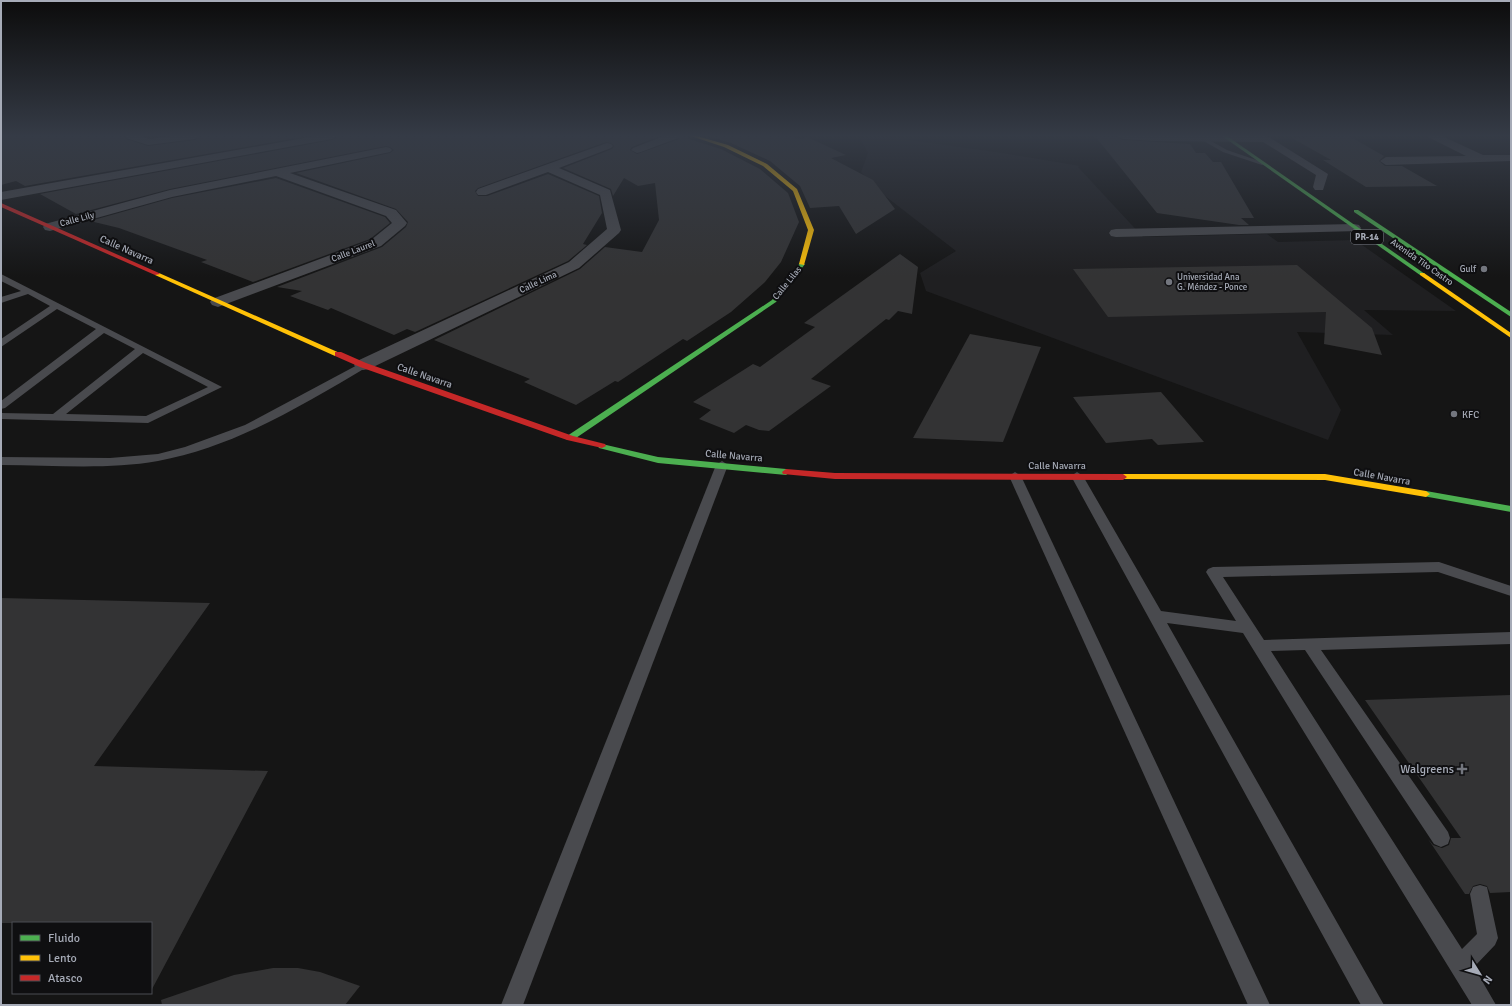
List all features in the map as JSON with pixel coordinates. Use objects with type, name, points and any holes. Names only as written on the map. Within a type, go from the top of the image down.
[{"type":"street","points":[[1,196],[73,183]]},
{"type":"street","name":"Calle Lily","points":[[50,227],[170,194],[223,183]]},
{"type":"street","name":"Calle Laurel","points":[[218,302],[376,243],[400,223],[391,213],[306,183]]},
{"type":"street","points":[[482,192],[506,183]]},
{"type":"street","name":"Calle Lima","points":[[362,365],[574,265],[614,230],[606,193],[583,183]]},
{"type":"street","name":"Calle Lilas","points":[[570,438],[774,301],[802,265],[811,230],[795,190],[787,183]]},
{"type":"street","name":"Avenida Tito Castro","points":[[1290,183],[1511,336]]},
{"type":"street","points":[[1313,183],[1323,189]]},
{"type":"street","points":[[1323,183],[1323,189]]},
{"type":"street","name":"Avenida Tito Castro","points":[[1346,204],[1511,315]]},
{"type":"street","name":"Calle Navarra","points":[[1,205],[362,365],[570,438],[658,460],[834,476],[1325,477],[1511,509]]},
{"type":"street","points":[[1116,233],[1354,228]]},
{"type":"lane","points":[[1,277],[57,304],[217,387],[148,420],[1,416]]},
{"type":"lane","points":[[1,300],[29,291]]},
{"type":"lane","points":[[1,344],[57,304]]},
{"type":"lane","points":[[1,406],[103,328]]},
{"type":"lane","points":[[56,418],[142,349]]},
{"type":"lane","points":[[1,461],[126,461],[193,449],[279,414],[362,365]]},
{"type":"lane","points":[[512,1005],[722,465]]},
{"type":"lane","points":[[1016,476],[1259,1005]]},
{"type":"lane","points":[[1077,476],[1373,1005]]},
{"type":"lane","points":[[1485,1005],[1214,572],[1439,567],[1511,591]]},
{"type":"lane","points":[[1155,616],[1249,628]]},
{"type":"lane","points":[[1260,646],[1511,638]]},
{"type":"lane","points":[[1309,644],[1441,838]]},
{"type":"lane","points":[[1461,965],[1488,938],[1480,894]]},
{"type":"shaded area","name":"Universidad Ana G. Méndez - Ponce","points":[[871,183],[1093,183],[1143,237],[1267,234],[1278,242],[1355,240],[1456,311],[1364,310],[1393,335],[1297,332],[1341,410],[1328,440],[926,291],[920,273],[956,251],[880,192]]},
{"type":"building","points":[[20,183],[42,183],[25,186]]},
{"type":"building","points":[[100,183],[200,183],[170,189],[76,214],[40,194]]},
{"type":"building","points":[[250,183],[290,183],[385,217],[390,223],[370,239],[253,282],[201,262],[207,260],[119,228],[90,221],[172,198]]},
{"type":"building","points":[[324,183],[492,183],[478,188],[475,191],[478,196],[487,196],[523,183],[569,183],[599,196],[602,213],[583,244],[587,245],[568,261],[415,332],[407,329],[394,335],[331,308],[328,310],[290,296],[302,291],[277,287],[382,247],[406,227],[408,222],[396,209]]},
{"type":"building","points":[[597,183],[621,183],[613,196],[611,189]]},
{"type":"building","points":[[633,183],[776,183],[788,193],[799,222],[781,262],[765,282],[731,312],[687,341],[683,339],[618,382],[615,381],[576,405],[524,382],[530,379],[434,340],[580,269],[605,247],[642,252],[659,220],[655,183],[638,186]]},
{"type":"building","points":[[796,183],[875,183],[895,209],[856,234],[839,206],[810,208],[800,186]]},
{"type":"building","points":[[1133,183],[1233,183],[1254,218],[1241,218],[1249,225],[1239,225],[1157,213]]},
{"type":"building","points":[[1360,183],[1432,183],[1437,186],[1366,187]]},
{"type":"building","points":[[900,254],[918,267],[912,314],[898,311],[889,320],[886,319],[811,379],[831,386],[769,431],[759,430],[746,425],[734,433],[699,419],[711,410],[693,402],[753,364],[760,367],[815,327],[804,323]]},
{"type":"building","points":[[1297,265],[1372,328],[1382,355],[1324,344],[1326,312],[1108,317],[1073,269]]},
{"type":"building","points":[[970,334],[1041,347],[1003,442],[913,438]]},
{"type":"building","points":[[1161,392],[1204,442],[1158,445],[1152,439],[1106,443],[1073,397]]},
{"type":"building","points":[[1,598],[210,603],[94,766],[268,771],[152,989],[152,922],[1,923]]},
{"type":"building","name":"Walgreens","points":[[1511,695],[1511,892],[1490,893],[1487,886],[1480,884],[1473,886],[1469,894],[1465,894],[1428,839],[1433,845],[1442,848],[1449,845],[1451,838],[1461,838],[1365,700]]},
{"type":"building","points":[[273,968],[298,968],[320,972],[360,986],[345,1005],[162,1005],[161,1000],[234,975]]},
{"type":"traffic: fast","points":[[1291,183],[1422,274]]},
{"type":"traffic: fast","points":[[1356,211],[1511,315]]},
{"type":"traffic: fast","points":[[570,438],[774,301],[802,264]]},
{"type":"traffic: fast","points":[[602,446],[658,460],[786,472]]},
{"type":"traffic: fast","points":[[1426,494],[1511,509]]},
{"type":"traffic: slow","points":[[787,183],[795,190],[811,230],[802,264]]},
{"type":"traffic: slow","points":[[157,274],[338,354]]},
{"type":"traffic: slow","points":[[1422,274],[1511,336]]},
{"type":"traffic: slow","points":[[1123,477],[1325,477],[1426,494]]},
{"type":"traffic: jam","points":[[1,205],[157,274]]},
{"type":"traffic: jam","points":[[338,354],[363,365],[570,438],[602,446]]},
{"type":"traffic: jam","points":[[786,472],[835,476],[1123,477]]},
{"type":"place","name":"Gulf","points":[[1484,269]]},
{"type":"place","name":"Universidad Ana G. Méndez - Ponce","points":[[1169,282]]},
{"type":"place","name":"KFC","points":[[1454,414]]},
{"type":"place","name":"Walgreens","points":[[1462,769]]}]
